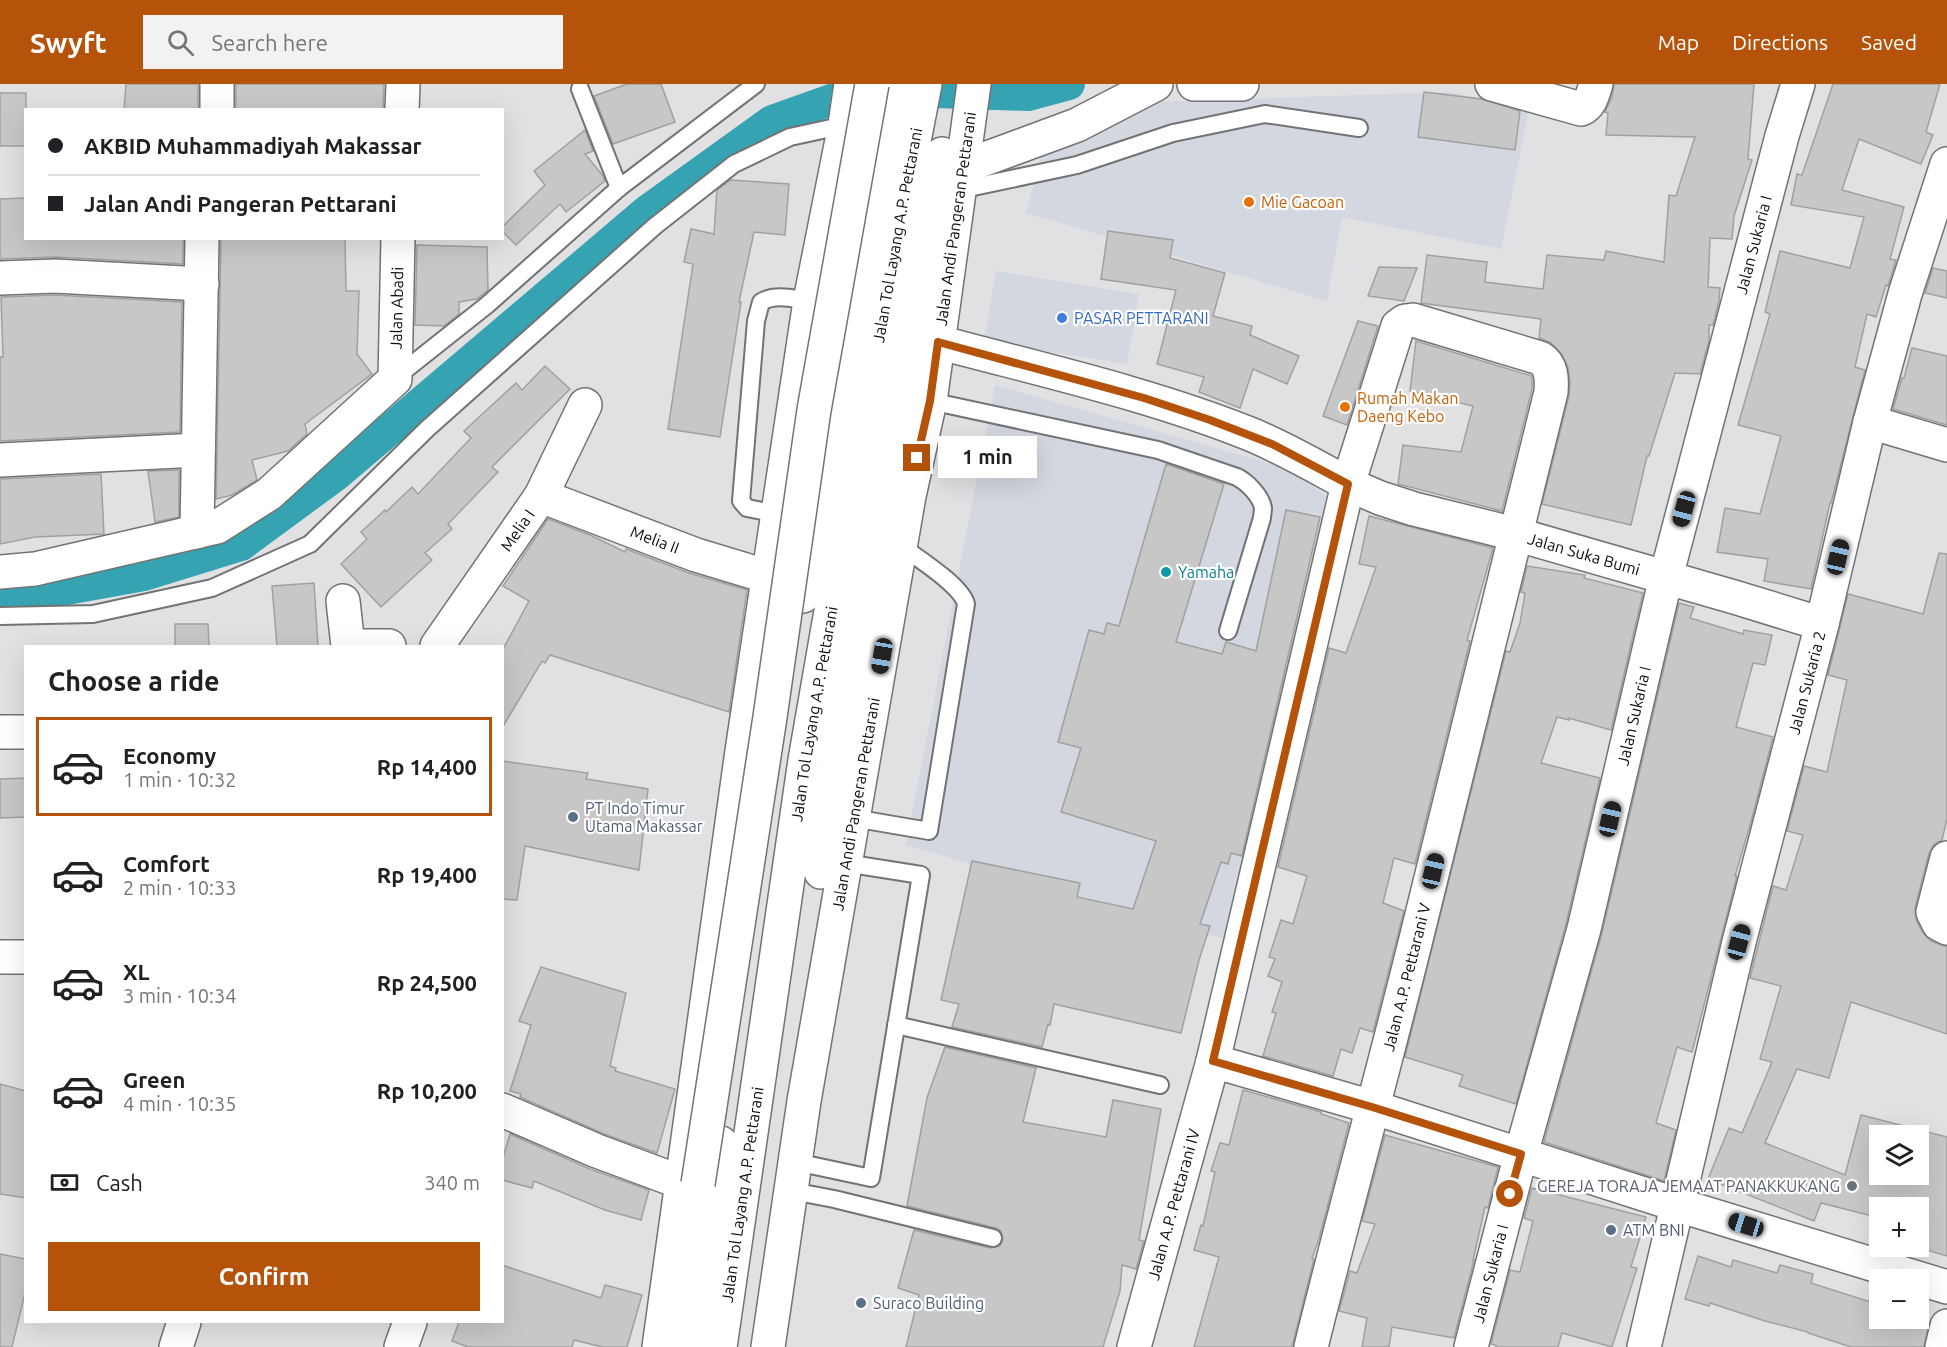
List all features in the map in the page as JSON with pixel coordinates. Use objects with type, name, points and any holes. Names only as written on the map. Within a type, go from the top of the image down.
[{"type":"main road","points":[[217,84],[217,108]]},
{"type":"main road","points":[[402,108],[403,84]]},
{"type":"main road","points":[[672,1347],[742,751],[810,301],[846,123],[851,84]]},
{"type":"main road","points":[[659,1347],[691,1183],[785,618],[814,410],[872,84]]},
{"type":"main road","points":[[688,1347],[806,578],[894,84]]},
{"type":"main road","name":"Jalan Tol Layang A.P. Pettarani","points":[[720,1347],[805,760],[925,84]]},
{"type":"main road","name":"Jalan Tol Layang A.P. Pettarani","points":[[750,1347],[844,720],[955,84]]},
{"type":"main road","name":"Jalan Andi Pangeran Pettarani","points":[[768,1347],[804,1101],[900,545],[930,401],[974,84]]},
{"type":"main road","points":[[962,171],[1077,125],[1156,84]]},
{"type":"main road","points":[[1194,84],[1242,84]]},
{"type":"main road","points":[[1492,84],[1581,109],[1586,107],[1590,101],[1596,84]]},
{"type":"main road","name":"Jalan Sukaria I","points":[[1470,1347],[1584,929],[1666,577],[1782,136],[1798,84]]},
{"type":"main road","points":[[846,123],[887,125]]},
{"type":"main road","name":"Jalan Sukaria 2","points":[[1644,1347],[1739,942],[1822,624],[1870,422],[1905,294],[1947,164]]},
{"type":"main road","points":[[197,532],[201,240]]},
{"type":"main road","name":"Jalan Abadi","points":[[395,379],[398,240]]},
{"type":"main road","points":[[0,278],[55,276],[202,284]]},
{"type":"main road","name":"Jalan A.P. Pettarani V","points":[[1311,1347],[1417,935],[1551,392],[1550,368],[1540,358],[1413,320],[1400,323],[1348,484]]},
{"type":"main road","name":"Jalan Suka Bumi","points":[[938,342],[1144,398],[1205,418],[1272,444],[1380,498],[1414,509],[1515,534],[1822,624]]},
{"type":"main road","points":[[0,572],[35,568],[217,527],[269,494],[395,379]]},
{"type":"main road","name":"Melia I","points":[[438,645],[541,496],[585,405]]},
{"type":"main road","points":[[1870,422],[1947,445]]},
{"type":"main road","points":[[0,460],[198,450]]},
{"type":"main road","name":"Jalan A.P. Pettarani IV","points":[[1134,1347],[1213,1061],[1348,484]]},
{"type":"main road","name":"Melia II","points":[[541,496],[696,555],[769,577]]},
{"type":"main road","points":[[343,601],[348,645]]},
{"type":"main road","points":[[0,732],[24,732]]},
{"type":"main road","points":[[1947,858],[1933,912],[1939,924],[1947,928]]},
{"type":"main road","points":[[0,957],[24,957]]},
{"type":"main road","points":[[1213,1061],[1372,1107],[1678,1205],[1947,1287]]},
{"type":"main road","points":[[504,1111],[597,1150],[691,1183]]},
{"type":"main road","points":[[176,1347],[184,1323]]},
{"type":"main road","points":[[401,1347],[410,1323]]},
{"type":"main road","points":[[1942,1347],[1947,1326]]},
{"type":"lane","points":[[395,379],[487,305],[619,188],[756,84]]},
{"type":"lane","points":[[580,89],[619,188]]},
{"type":"lane","points":[[962,171],[1077,165],[1173,133],[1265,114],[1359,128]]},
{"type":"lane","points":[[0,616],[93,614],[212,588],[310,544],[427,429],[664,219],[734,164],[790,137],[846,123]]},
{"type":"lane","points":[[778,514],[747,508],[741,501],[756,321],[761,302],[768,298],[810,301]]},
{"type":"lane","points":[[930,401],[1158,450],[1246,482],[1261,502],[1262,518],[1228,630]]},
{"type":"lane","points":[[853,818],[928,831],[933,808],[966,604],[964,597],[954,586],[900,545]]},
{"type":"lane","points":[[794,1176],[871,1178],[921,875],[845,863]]},
{"type":"lane","points":[[896,1025],[1160,1085]]},
{"type":"lane","points":[[794,1176],[834,1199],[993,1238]]},
{"type":"shaded area","points":[[1449,92],[1529,109],[1501,249],[1342,217],[1327,301],[1026,213],[1043,150],[1150,102]]},
{"type":"shaded area","name":"PASAR PETTARANI","points":[[996,271],[1139,294],[1127,364],[984,341]]},
{"type":"shaded area","points":[[995,385],[1293,470],[1329,498],[1234,942],[906,845]]},
{"type":"building","points":[[126,84],[198,84],[198,108],[124,108]]},
{"type":"building","points":[[236,84],[384,84],[383,108],[236,108]]},
{"type":"building","points":[[627,84],[661,84],[675,122],[613,144],[594,96]]},
{"type":"building","points":[[1614,84],[1754,84],[1748,159],[1752,160],[1734,216],[1732,239],[1710,238],[1708,287],[1720,288],[1713,325],[1709,325],[1709,341],[1700,374],[1675,373],[1649,456],[1647,456],[1631,525],[1542,504],[1569,396],[1570,382],[1568,367],[1561,353],[1551,343],[1539,338],[1541,319],[1421,303],[1427,255],[1487,262],[1485,282],[1543,289],[1547,255],[1604,260],[1606,251],[1664,262],[1669,195],[1676,196],[1695,137],[1606,135],[1608,113],[1605,112],[1612,97]]},
{"type":"building","points":[[1833,84],[1940,84],[1926,132],[1933,135],[1921,164],[1859,139],[1842,190],[1904,207],[1890,259],[1896,260],[1888,286],[1886,285],[1876,317],[1867,314],[1855,367],[1865,370],[1830,503],[1811,589],[1764,581],[1768,559],[1717,552],[1725,508],[1760,514],[1781,436],[1738,425],[1770,314],[1765,312],[1780,251],[1850,268],[1864,217],[1791,205],[1797,174],[1802,175]]},
{"type":"building","points":[[1424,92],[1482,99],[1520,111],[1515,150],[1418,137]]},
{"type":"building","points":[[0,93],[26,93],[24,146],[0,146]]},
{"type":"building","points":[[585,130],[593,151],[585,154],[605,181],[566,212],[560,204],[516,245],[504,233],[504,225],[545,185],[534,171]]},
{"type":"building","points":[[731,180],[789,184],[785,235],[754,232],[739,302],[741,302],[720,437],[668,429],[693,264],[684,262],[691,229],[714,234],[717,190]]},
{"type":"building","points":[[24,198],[24,240],[183,240],[183,264],[56,257],[0,259],[0,199]]},
{"type":"building","points":[[1108,231],[1173,240],[1170,258],[1225,273],[1213,316],[1252,326],[1250,335],[1299,356],[1287,384],[1253,369],[1240,408],[1199,392],[1204,377],[1157,364],[1176,290],[1101,279]]},
{"type":"building","points":[[221,240],[345,240],[346,291],[359,291],[357,354],[372,374],[305,424],[307,434],[288,451],[252,460],[257,480],[232,495],[216,499]]},
{"type":"building","points":[[417,245],[487,247],[488,290],[477,299],[459,302],[459,314],[444,326],[415,325]]},
{"type":"building","points":[[1379,267],[1417,268],[1404,301],[1368,296]]},
{"type":"building","points":[[1933,268],[1947,271],[1947,298],[1925,293]]},
{"type":"building","points":[[55,295],[182,302],[180,432],[0,441],[0,357],[3,357],[1,297]]},
{"type":"building","points":[[1358,321],[1378,326],[1347,425],[1323,416]]},
{"type":"building","points":[[1416,341],[1532,376],[1532,389],[1502,511],[1398,484],[1403,445],[1461,452],[1473,406],[1410,391]]},
{"type":"building","points":[[1912,348],[1947,356],[1947,425],[1893,409]]},
{"type":"building","points":[[545,366],[570,389],[492,467],[498,472],[448,524],[452,529],[425,553],[432,560],[381,607],[341,564],[367,539],[361,532],[412,487],[418,494],[471,438],[464,431],[516,383],[522,390]]},
{"type":"building","points":[[1166,464],[1224,484],[1176,642],[1222,654],[1226,642],[1256,651],[1286,510],[1320,517],[1242,856],[1231,853],[1228,864],[1221,862],[1200,924],[1210,926],[1181,1033],[1054,1004],[1042,1047],[952,1027],[959,1004],[941,1000],[972,861],[1080,883],[1077,897],[1133,909],[1156,841],[1061,812],[1081,748],[1058,742],[1089,630],[1104,634],[1107,623],[1119,626]]},
{"type":"building","points":[[179,470],[179,517],[155,522],[148,471]]},
{"type":"building","points":[[101,474],[104,534],[35,537],[0,544],[0,479]]},
{"type":"building","points":[[1369,516],[1493,548],[1467,640],[1470,641],[1415,864],[1394,858],[1383,903],[1404,911],[1373,1032],[1360,1028],[1352,1053],[1341,1049],[1333,1076],[1263,1056],[1276,1013],[1272,1012],[1282,982],[1268,976],[1275,959],[1269,957],[1281,920],[1293,924],[1307,876],[1278,867],[1329,648],[1346,653],[1376,567],[1359,564]]},
{"type":"building","points":[[548,519],[590,535],[625,552],[626,549],[689,573],[747,590],[729,712],[550,655],[545,663],[542,661],[504,725],[504,647],[529,601],[503,586]]},
{"type":"building","points":[[1939,553],[1947,554],[1947,819],[1942,840],[1934,844],[1929,853],[1915,908],[1916,920],[1923,933],[1931,941],[1947,947],[1947,1034],[1851,1002],[1829,1078],[1797,1069],[1765,1143],[1845,1175],[1861,1115],[1900,1125],[1869,1125],[1869,1185],[1929,1185],[1929,1132],[1947,1137],[1947,1256],[1929,1251],[1929,1197],[1869,1197],[1869,1215],[1821,1203],[1814,1221],[1708,1179],[1729,1128],[1742,1133],[1772,1062],[1760,1059],[1781,986],[1750,978],[1773,886],[1786,890],[1803,835],[1787,831],[1804,766],[1827,772],[1847,680],[1828,675],[1848,594],[1923,614]]},
{"type":"building","points":[[1527,566],[1585,575],[1584,578],[1643,593],[1611,730],[1569,718],[1569,720],[1557,717],[1541,763],[1600,778],[1566,924],[1516,1104],[1459,1086],[1463,1075],[1405,1057],[1506,651],[1510,652],[1520,623],[1525,593],[1521,592]]},
{"type":"building","points":[[314,583],[318,645],[277,645],[272,586]]},
{"type":"building","points":[[1679,603],[1694,607],[1690,618],[1743,634],[1744,630],[1772,635],[1765,665],[1753,663],[1736,727],[1773,737],[1735,876],[1737,876],[1692,1052],[1677,1047],[1656,1123],[1676,1130],[1664,1181],[1544,1142],[1602,933]]},
{"type":"building","points":[[175,624],[208,624],[209,645],[175,645]]},
{"type":"building","name":"PT Indo Timur Utama Makassar","points":[[504,761],[588,773],[586,779],[648,789],[639,870],[525,846],[517,900],[504,899]]},
{"type":"building","points":[[24,778],[24,817],[0,818],[0,779]]},
{"type":"building","points":[[541,967],[626,993],[610,1066],[616,1068],[615,1071],[675,1089],[657,1153],[604,1134],[520,1097],[521,1094],[510,1091],[531,1025],[519,1021]]},
{"type":"building","points":[[945,1047],[1036,1068],[1023,1122],[1106,1137],[1113,1100],[1161,1109],[1139,1240],[1144,1241],[1136,1269],[1122,1265],[1120,1291],[1103,1347],[906,1347],[919,1295],[898,1288],[914,1230],[990,1248],[1000,1246],[1003,1240],[1001,1231],[996,1228],[907,1206],[927,1098]]},
{"type":"building","points":[[0,1084],[24,1090],[24,1198],[0,1194]]},
{"type":"building","points":[[1243,1090],[1321,1112],[1321,1114],[1349,1123],[1312,1258],[1314,1259],[1292,1347],[1194,1347],[1219,1257],[1194,1250],[1201,1225],[1203,1226],[1215,1172],[1211,1171],[1220,1143],[1229,1145]]},
{"type":"building","points":[[510,1134],[590,1169],[649,1190],[641,1220],[605,1210],[534,1181],[532,1188],[504,1181],[504,1154]]},
{"type":"building","points":[[1385,1135],[1498,1167],[1488,1208],[1485,1207],[1454,1338],[1392,1327],[1389,1347],[1362,1347],[1367,1318],[1339,1311],[1350,1271],[1357,1273],[1375,1224],[1362,1221]]},
{"type":"building","points":[[1532,1188],[1646,1217],[1631,1267],[1637,1268],[1612,1347],[1562,1333],[1558,1347],[1496,1347],[1491,1344],[1510,1270],[1520,1272],[1533,1221],[1524,1218]]},
{"type":"building","points":[[0,1254],[24,1259],[24,1297],[12,1347],[0,1347]]},
{"type":"building","points":[[1698,1256],[1731,1267],[1733,1260],[1777,1273],[1780,1265],[1813,1274],[1811,1283],[1869,1301],[1869,1329],[1928,1329],[1924,1347],[1851,1347],[1710,1303],[1709,1306],[1685,1299]]},
{"type":"building","points":[[504,1266],[601,1298],[605,1285],[642,1295],[627,1347],[602,1347],[574,1340],[572,1347],[468,1347],[452,1341],[459,1323],[504,1323]]},
{"type":"waterway","points":[[0,601],[144,575],[241,545],[336,475],[647,211],[772,121],[848,94],[876,90],[1028,95],[1069,84]]},
{"type":"place","name":"Mie Gacoan","points":[[1249,202]]},
{"type":"place","name":"PASAR PETTARANI","points":[[1062,318]]},
{"type":"place","name":"Rumah Makan Daeng Kebo","points":[[1345,407]]},
{"type":"place","name":"Yamaha","points":[[1166,572]]},
{"type":"place","name":"PT Indo Timur Utama Makassar","points":[[573,817]]},
{"type":"place","name":"GEREJA TORAJA JEMAAT PANAKKUKANG","points":[[1852,1186]]},
{"type":"place","name":"ATM BNI","points":[[1611,1230]]},
{"type":"place","name":"Suraco Building","points":[[861,1303]]},
{"type":"route","points":[[917,458],[930,401],[938,342],[1144,398],[1210,420],[1272,444],[1348,484],[1213,1061],[1372,1107],[1521,1154],[1510,1194]]}]
